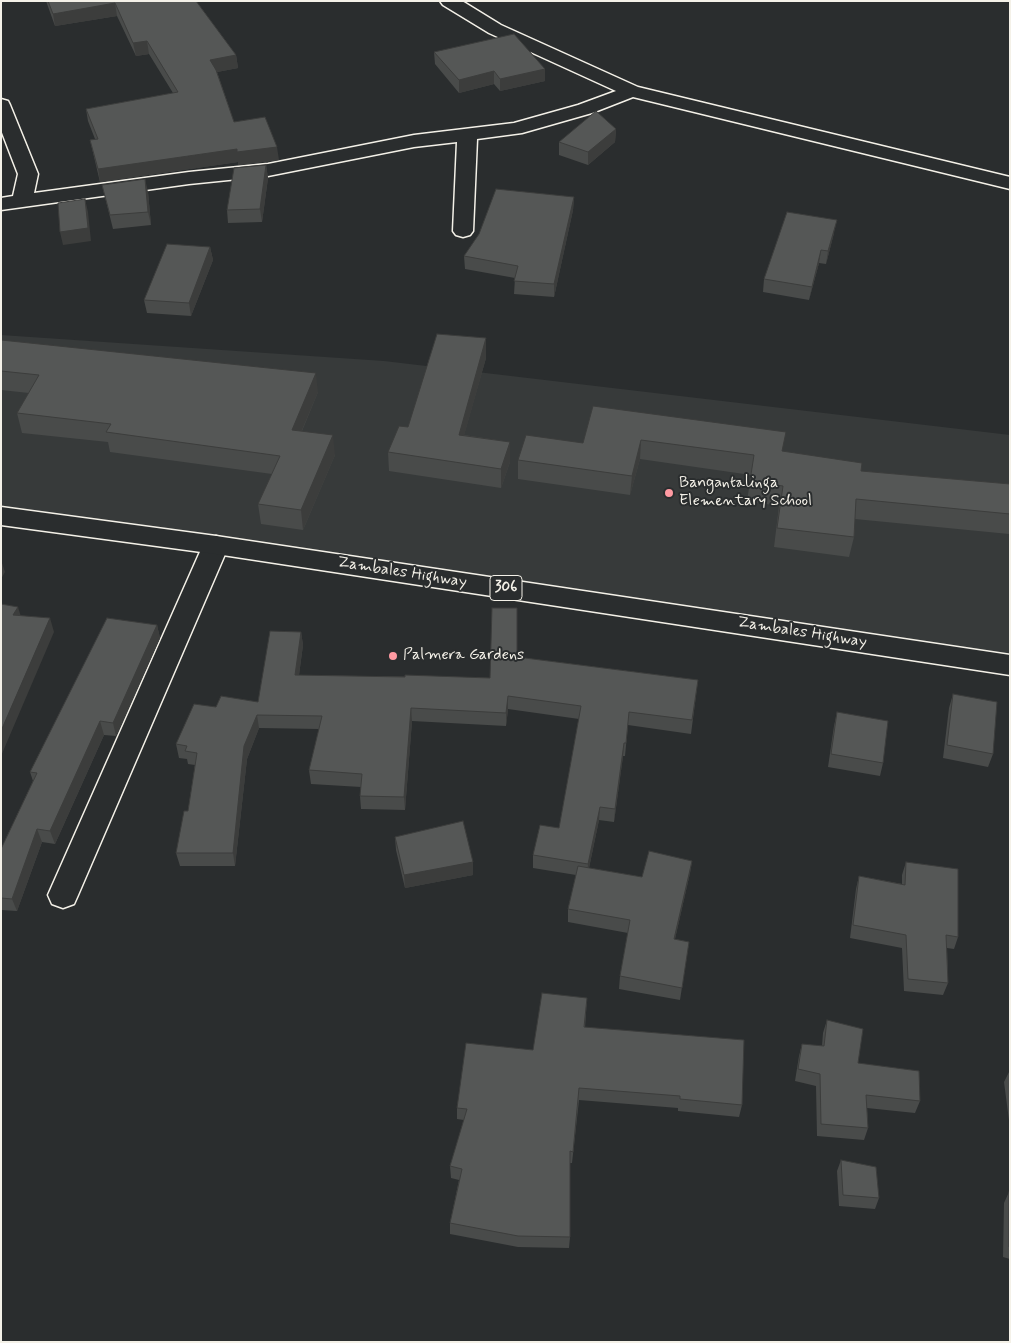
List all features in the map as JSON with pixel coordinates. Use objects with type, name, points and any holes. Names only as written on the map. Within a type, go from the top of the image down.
[{"type":"street","points":[[450,1],[495,29],[632,91],[1010,183]]},
{"type":"street","points":[[1,204],[189,178],[268,170],[414,141],[515,129],[585,109],[632,91]]},
{"type":"street","points":[[1,105],[28,174],[22,200]]},
{"type":"street","points":[[463,231],[467,134]]},
{"type":"street","name":"Zambales Highway","points":[[1,516],[216,545],[1010,665]]},
{"type":"street","points":[[63,895],[216,545]]},
{"type":"shaded area","name":"Bangantalinga Elementary School","points":[[1,335],[384,361],[1010,435],[1010,656],[1,510]]},
{"type":"building","points":[[48,1],[196,1],[236,55],[210,60],[216,70],[234,122],[265,117],[277,147],[237,152],[237,149],[98,169],[90,140],[98,139],[86,109],[178,92],[147,41],[133,43],[115,3],[53,14]]},
{"type":"building","points":[[514,34],[545,69],[500,79],[494,71],[459,80],[434,52]]},
{"type":"building","points":[[596,111],[616,129],[588,152],[559,142]]},
{"type":"building","points":[[266,165],[260,209],[227,210],[234,168]]},
{"type":"building","points":[[145,179],[148,212],[110,215],[102,185]]},
{"type":"building","points":[[496,189],[574,197],[554,284],[514,281],[518,266],[464,256],[479,234]]},
{"type":"building","points":[[85,199],[88,228],[60,232],[58,203]]},
{"type":"building","points":[[787,212],[837,220],[828,251],[821,250],[812,287],[764,279]]},
{"type":"building","points":[[167,244],[210,247],[189,303],[144,300]]},
{"type":"building","points":[[437,334],[486,338],[459,435],[510,442],[501,469],[388,452],[399,426],[408,427]]},
{"type":"building","points":[[1,340],[316,373],[292,430],[333,435],[301,510],[258,504],[280,456],[106,432],[111,424],[17,413],[39,375],[1,371]]},
{"type":"building","points":[[593,406],[786,432],[782,451],[862,463],[861,471],[1010,484],[1010,514],[856,499],[854,537],[777,528],[783,486],[750,481],[754,455],[641,440],[632,476],[518,460],[526,435],[583,443]]},
{"type":"building","points":[[1,604],[18,607],[13,615],[50,618],[1,731]]},
{"type":"building","points":[[492,608],[517,608],[517,657],[698,680],[692,720],[629,712],[615,809],[600,807],[588,864],[533,855],[540,825],[559,828],[581,706],[508,696],[506,713],[411,708],[404,797],[360,796],[362,774],[309,770],[322,716],[257,715],[244,746],[233,853],[176,853],[184,811],[188,811],[197,753],[185,751],[187,746],[176,744],[194,704],[216,707],[221,696],[258,702],[270,631],[301,632],[295,675],[405,677],[405,675],[490,678]]},
{"type":"building","points":[[107,618],[157,625],[113,723],[100,721],[50,831],[37,829],[12,899],[1,898],[1,849],[37,773],[30,772]]},
{"type":"building","points":[[953,694],[997,702],[993,754],[947,745]]},
{"type":"building","points":[[837,712],[888,721],[883,763],[831,754]]},
{"type":"building","points":[[463,821],[473,862],[404,875],[395,837]]},
{"type":"building","points":[[649,851],[692,861],[674,939],[689,942],[682,988],[620,976],[630,920],[568,909],[578,866],[642,877]]},
{"type":"building","points":[[906,862],[958,869],[958,937],[946,935],[948,983],[908,979],[906,935],[853,925],[859,876],[905,885]]},
{"type":"building","points":[[542,993],[587,998],[584,1027],[744,1040],[742,1105],[680,1099],[680,1096],[579,1088],[573,1152],[570,1151],[570,1237],[518,1236],[450,1223],[462,1169],[450,1166],[467,1109],[457,1108],[466,1043],[533,1050]]},
{"type":"building","points":[[827,1020],[863,1029],[858,1063],[919,1071],[920,1101],[866,1095],[868,1128],[821,1124],[820,1074],[798,1069],[802,1044],[824,1046]]},
{"type":"building","points":[[841,1160],[876,1167],[879,1198],[843,1195]]},
{"type":"building","points":[[1010,1192],[1010,1247],[1009,1247]]},
{"type":"place","name":"Bangantalinga Elementary School","points":[[669,493]]},
{"type":"place","name":"Palmera Gardens","points":[[393,656]]}]
